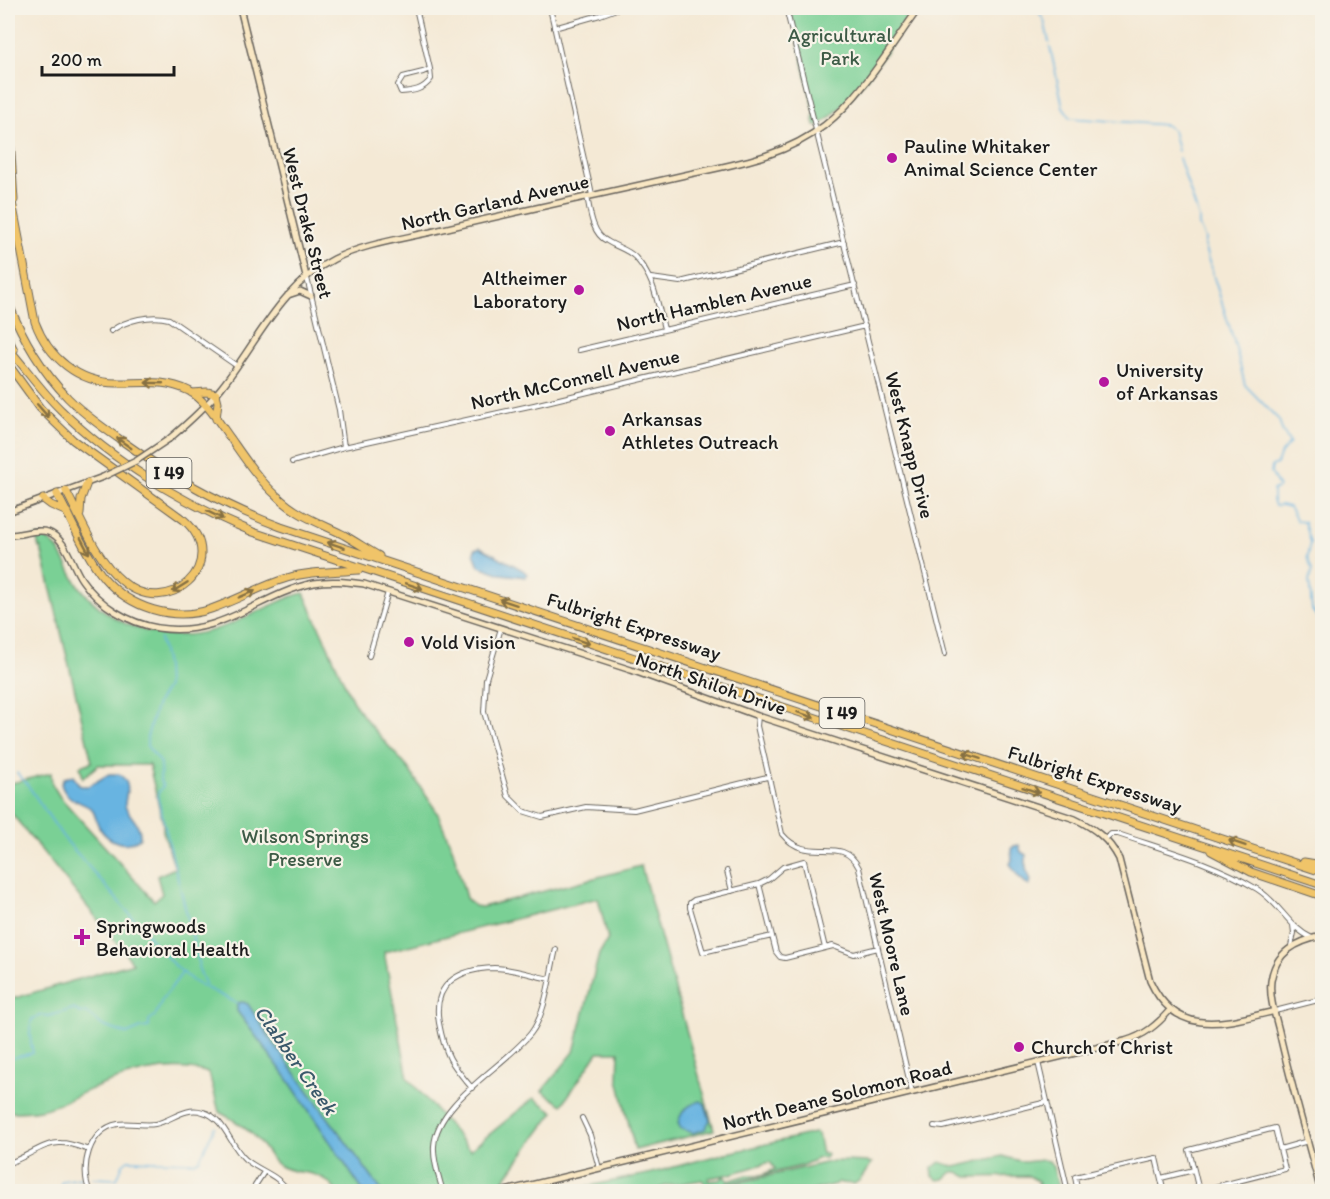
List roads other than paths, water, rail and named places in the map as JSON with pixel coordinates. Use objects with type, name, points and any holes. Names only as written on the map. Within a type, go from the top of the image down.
[{"type":"highway","points":[[8,106],[14,180],[14,217]]},
{"type":"highway","points":[[8,181],[35,322],[43,341],[58,359],[77,373],[96,381],[162,382],[192,393],[206,406],[261,478],[285,504],[304,517],[342,534],[392,563]]},
{"type":"highway","name":"Fulbright Expressway","points":[[8,302],[28,345],[58,387],[85,414],[144,457],[195,488],[236,509],[281,527],[1323,872]]},
{"type":"highway","name":"I 49","points":[[8,338],[23,365]]},
{"type":"highway","name":"Fulbright Expressway","points":[[8,348],[47,396],[74,423],[164,487],[246,529],[1323,885]]},
{"type":"highway","points":[[8,364],[40,408],[73,440],[189,524],[196,533],[201,547],[198,568],[189,582],[172,593],[152,595],[136,591],[126,584],[111,571],[66,491]]},
{"type":"highway","points":[[192,393],[216,394],[218,402],[216,419]]},
{"type":"highway","points":[[80,517],[80,503],[87,483]]},
{"type":"highway","points":[[57,494],[93,561],[108,583],[131,600],[163,612],[183,614],[208,610],[275,582],[298,575],[362,569]]},
{"type":"highway","points":[[43,500],[67,512]]},
{"type":"highway","points":[[1197,843],[1245,869],[1323,896]]},
{"type":"highway","points":[[1293,862],[1323,866]]},
{"type":"street","name":"West Drake Street","points":[[240,8],[339,410],[344,447]]},
{"type":"street","points":[[416,8],[430,69],[431,79],[425,86],[401,92],[398,85],[403,77],[430,69]]},
{"type":"street","points":[[550,8],[590,196],[591,218],[598,234],[604,240],[633,256],[651,278],[664,329]]},
{"type":"street","points":[[554,28],[619,8]]},
{"type":"street","name":"West Knapp Drive","points":[[786,8],[945,654]]},
{"type":"street","name":"North Garland Avenue","points":[[8,512],[103,477],[169,439],[216,394],[287,295],[306,276],[336,258],[363,248],[768,156],[798,143],[835,116],[858,91],[920,8]]},
{"type":"street","points":[[651,278],[680,282],[844,242]]},
{"type":"street","name":"North Hamblen Avenue","points":[[579,350],[855,285]]},
{"type":"street","points":[[287,295],[300,291],[311,296]]},
{"type":"street","points":[[111,331],[120,325],[149,317],[162,317],[169,319],[237,366]]},
{"type":"street","name":"North McConnell Avenue","points":[[292,462],[344,447],[865,326]]},
{"type":"street","name":"North Shiloh Drive","points":[[8,535],[38,531],[53,534],[63,545],[82,580],[97,596],[130,619],[156,627],[184,630],[214,625],[296,589],[321,582],[355,583],[388,591],[631,670],[758,716],[1075,819],[1097,831],[1114,850],[1122,868],[1150,981],[1154,990],[1170,1010]]},
{"type":"street","points":[[369,656],[388,591]]},
{"type":"street","points":[[501,628],[486,679],[484,712],[508,795],[523,811],[542,817],[596,807],[634,810],[767,777]]},
{"type":"street","name":"West Moore Lane","points":[[758,716],[757,726],[778,826],[787,840],[803,850],[842,851],[857,863],[912,1092]]},
{"type":"street","points":[[1105,839],[1111,834],[1118,834],[1204,863],[1266,896],[1276,903],[1300,932],[1312,938]]},
{"type":"street","points":[[772,936],[708,952],[702,950],[690,903],[694,900],[759,884],[783,867],[804,861],[825,948]]},
{"type":"street","points":[[727,871],[732,891]]},
{"type":"street","points":[[759,884],[776,952],[783,958],[836,946],[854,954],[878,948]]},
{"type":"street","points":[[1293,924],[1294,933],[1291,946],[1278,961],[1270,988],[1290,1078],[1319,1172],[1321,1191]]},
{"type":"street","points":[[1291,946],[1323,936]]},
{"type":"street","points":[[442,1191],[434,1154],[437,1129],[449,1109],[532,1031],[539,1018],[556,949]]},
{"type":"street","points":[[472,1088],[453,1066],[444,1048],[437,1001],[446,984],[463,975],[495,968],[549,979]]},
{"type":"street","points":[[1170,1010],[1189,1020],[1208,1024],[1228,1022],[1323,999]]},
{"type":"street","name":"North Deane Solomon Road","points":[[501,1191],[1140,1036],[1159,1022],[1170,1010]]},
{"type":"street","points":[[1038,1062],[1068,1191]]},
{"type":"street","points":[[934,1126],[943,1126],[1047,1102]]},
{"type":"street","points":[[90,1191],[87,1181],[89,1150],[97,1136],[117,1124],[157,1124],[184,1112],[198,1110],[210,1114],[217,1120],[245,1159],[280,1180],[289,1191]]},
{"type":"street","points":[[582,1119],[590,1135],[599,1168]]},
{"type":"street","points":[[1275,1128],[1285,1169],[1199,1191],[1194,1170],[1189,1150],[1275,1128]]},
{"type":"street","points":[[1280,1149],[1308,1141]]},
{"type":"street","points":[[8,1163],[22,1159],[54,1143],[65,1143],[89,1150]]},
{"type":"street","points":[[1078,1191],[1075,1178],[1156,1158],[1164,1191]]},
{"type":"street","points":[[1161,1178],[1194,1170]]},
{"type":"street","points":[[251,1191],[264,1172]]},
{"type":"water","points":[[480,547],[523,570],[527,574],[526,577],[501,574],[479,566],[474,553],[475,549]]},
{"type":"water","points":[[109,774],[119,774],[126,781],[125,806],[140,833],[140,838],[129,843],[117,842],[107,837],[99,827],[92,809],[66,794],[61,784],[64,778],[73,776],[80,786],[89,786]]},
{"type":"water","points":[[1019,845],[1021,852],[1026,855],[1026,869],[1031,880],[1029,886],[1010,864],[1011,849]]},
{"type":"water","points":[[237,1003],[248,1004],[271,1040],[382,1191],[363,1191],[287,1078],[237,1011]]},
{"type":"water","points":[[701,1101],[705,1104],[710,1120],[705,1129],[693,1133],[681,1129],[678,1123],[681,1114],[689,1106]]},
{"type":"waterway","points":[[1041,8],[1040,14],[1044,20],[1049,42]]},
{"type":"waterway","points":[[1050,47],[1063,107],[1071,118],[1166,125],[1173,130],[1178,151]]},
{"type":"waterway","points":[[1179,158],[1199,218],[1199,226],[1205,239],[1204,246],[1234,341],[1245,385],[1279,420],[1290,443],[1281,453],[1277,464],[1272,466],[1271,473],[1279,487],[1273,490],[1273,500],[1275,506],[1289,507],[1297,521],[1304,522],[1310,543],[1307,557],[1312,571],[1309,581],[1312,610],[1322,624]]},
{"type":"waterway","points":[[160,639],[166,665],[167,687],[157,703],[147,737],[147,746],[161,763],[160,781],[163,786],[158,793],[158,799],[199,963],[198,967],[206,986]]},
{"type":"waterway","name":"Clabber Creek","points":[[17,773],[63,837],[172,963],[194,982],[237,1003]]},
{"type":"waterway","points":[[8,1059],[33,1053],[30,1037],[32,1019],[42,1015],[49,1016],[73,1009],[81,1013],[86,1012],[103,1026],[127,1034],[149,1027],[149,1020],[155,1016],[162,1000],[182,973]]},
{"type":"waterway","points":[[92,1178],[117,1179],[123,1164],[128,1160],[194,1162],[199,1160],[215,1127]]},
{"type":"waterway","points":[[58,1192],[62,1181],[81,1178]]},
{"type":"place","name":"Pauline Whitaker Animal Science Center","points":[[892,158]]},
{"type":"place","name":"Altheimer Laboratory","points":[[579,290]]},
{"type":"place","name":"University of Arkansas","points":[[1104,382]]},
{"type":"place","name":"Arkansas Athletes Outreach","points":[[610,431]]},
{"type":"place","name":"Vold Vision","points":[[409,642]]},
{"type":"place","name":"Springwoods Behavioral Health","points":[[82,937]]},
{"type":"place","name":"Church of Christ","points":[[1019,1047]]},
{"type":"park label","name":"Agricultural Park","points":[[840,46]]},
{"type":"park label","name":"Wilson Springs Preserve","points":[[305,848]]}]
